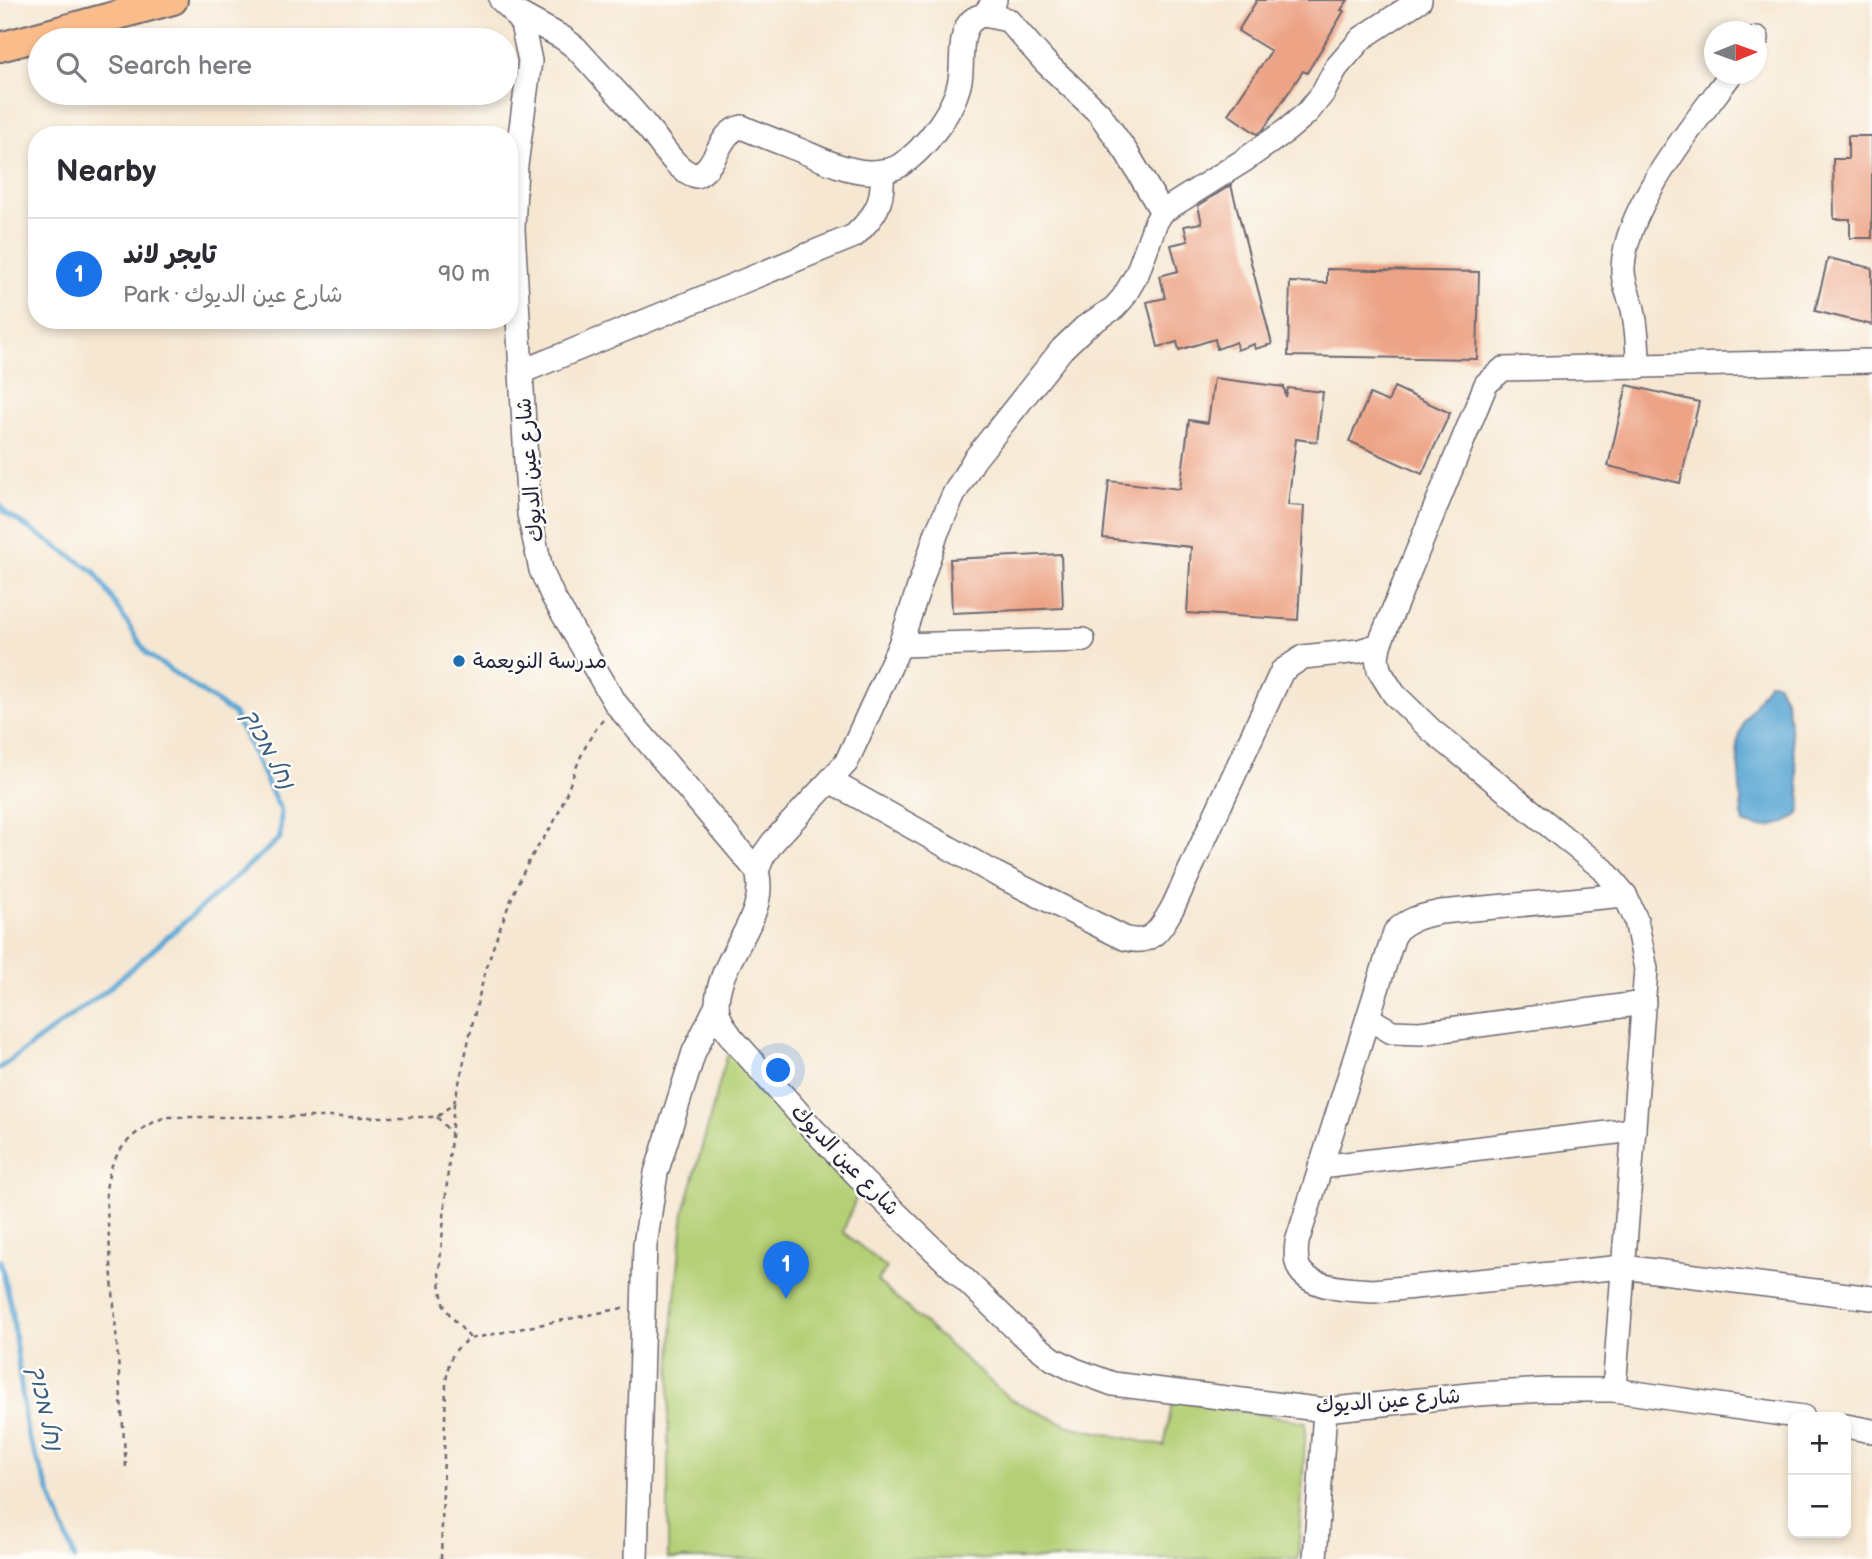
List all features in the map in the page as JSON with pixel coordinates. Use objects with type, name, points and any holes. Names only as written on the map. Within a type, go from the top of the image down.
[{"type":"main road","points":[[70,28],[173,0]]},
{"type":"main road","points":[[0,47],[28,39]]},
{"type":"street","points":[[636,1559],[645,1245],[656,1173],[694,1052],[717,1005],[721,982],[751,919],[759,894],[760,881],[757,871],[763,856],[846,763],[900,645],[937,532],[954,494],[974,460],[1062,349],[1085,327],[1114,308],[1123,298],[1137,274],[1162,212],[1243,162],[1287,130],[1307,113],[1323,93],[1336,68],[1363,38],[1420,0]]},
{"type":"street","points":[[506,5],[576,47],[675,161],[696,176],[706,170],[728,134],[735,128],[742,127],[853,170],[882,171],[899,166],[932,136],[944,117],[960,80],[961,46],[968,25],[989,8],[1009,20],[1045,62],[1099,113],[1127,153],[1162,212]]},
{"type":"street","name":"شارع عين الديوك","points":[[506,5],[522,24],[530,61],[518,150]]},
{"type":"street","points":[[1638,367],[1636,329],[1624,277],[1627,246],[1652,187],[1724,84]]},
{"type":"street","points":[[521,372],[854,236],[871,220],[879,204],[883,190],[882,171]]},
{"type":"street","name":"شارع عين الديوك","points":[[518,318],[529,514],[541,570],[553,597],[617,704],[757,871]]},
{"type":"street","points":[[1614,1390],[1646,969],[1636,920],[1625,895],[1603,869],[1431,730],[1394,694],[1379,670],[1379,645],[1486,383],[1503,369],[1872,361]]},
{"type":"street","points":[[900,645],[1083,640]]},
{"type":"street","points":[[830,781],[1031,891],[1124,938],[1133,941],[1146,940],[1154,936],[1173,907],[1282,671],[1303,657],[1359,651],[1379,645]]},
{"type":"street","points":[[1625,895],[1416,917],[1395,932],[1297,1242],[1296,1256],[1300,1270],[1311,1279],[1328,1286],[1373,1291],[1623,1267],[1872,1298]]},
{"type":"street","points":[[1368,1018],[1392,1032],[1420,1033],[1644,1003]]},
{"type":"street","name":"شارع عين الديوك","points":[[717,1005],[722,1023],[732,1038],[821,1137],[1020,1333],[1053,1359],[1075,1370],[1113,1384],[1325,1410],[1478,1394],[1614,1390],[1788,1414]]},
{"type":"street","points":[[1320,1167],[1634,1130]]},
{"type":"street","points":[[1315,1559],[1325,1410]]},
{"type":"street","points":[[1851,1427],[1872,1431]]},
{"type":"path","points":[[470,1339],[443,1303],[439,1273],[454,1103],[470,1033],[495,941],[515,891],[527,865],[555,820],[587,741],[617,704]]},
{"type":"path","points":[[126,1467],[106,1198],[109,1172],[124,1144],[151,1122],[166,1117],[437,1117],[454,1103]]},
{"type":"path","points":[[437,1117],[451,1133]]},
{"type":"path","points":[[441,1559],[449,1360],[456,1347],[470,1339],[623,1308],[644,1308]]},
{"type":"green space","points":[[727,1056],[739,1056],[860,1188],[843,1232],[887,1268],[877,1281],[1010,1399],[1069,1426],[1164,1446],[1173,1399],[1306,1422],[1298,1559],[668,1559],[668,1422],[673,1317],[684,1212]]},
{"type":"water","points":[[1769,682],[1777,683],[1786,701],[1801,801],[1799,814],[1793,818],[1773,826],[1758,827],[1744,823],[1737,745],[1744,721]]},
{"type":"building","points":[[1257,0],[1348,0],[1307,73],[1303,71],[1263,130],[1257,134],[1228,114],[1271,51],[1238,31]]},
{"type":"building","points":[[1848,136],[1872,136],[1872,238],[1850,238],[1850,219],[1834,219],[1833,159],[1848,159]]},
{"type":"building","points":[[1231,185],[1272,344],[1255,349],[1254,344],[1237,350],[1236,342],[1217,349],[1215,339],[1179,350],[1177,342],[1158,347],[1147,302],[1165,298],[1160,276],[1178,271],[1171,245],[1188,241],[1184,226],[1202,223],[1198,206]]},
{"type":"building","points":[[1828,258],[1872,268],[1872,325],[1815,311]]},
{"type":"building","points":[[1327,269],[1479,272],[1477,359],[1288,356],[1290,282],[1327,283]]},
{"type":"building","points":[[1214,378],[1284,387],[1286,397],[1288,388],[1323,392],[1317,442],[1296,439],[1288,505],[1304,506],[1298,620],[1187,613],[1191,547],[1103,538],[1109,481],[1180,489],[1189,420],[1208,423]]},
{"type":"building","points":[[1627,385],[1699,402],[1680,483],[1608,466]]},
{"type":"building","points":[[1394,387],[1450,413],[1422,474],[1349,441],[1370,394],[1388,402]]},
{"type":"building","points":[[1061,554],[1063,608],[952,613],[950,559]]},
{"type":"waterway","name":"נחל מכוך","points":[[0,505],[6,513],[95,572],[147,654],[234,714],[281,811],[280,838],[107,990],[0,1068]]},
{"type":"waterway","name":"נחל מכוך","points":[[0,1260],[11,1306],[27,1433],[75,1559]]},
{"type":"place","name":"مدرسة النويعمة","points":[[459,661]]},
{"type":"place","name":"تايجر لاند","points":[[786,1299]]}]
